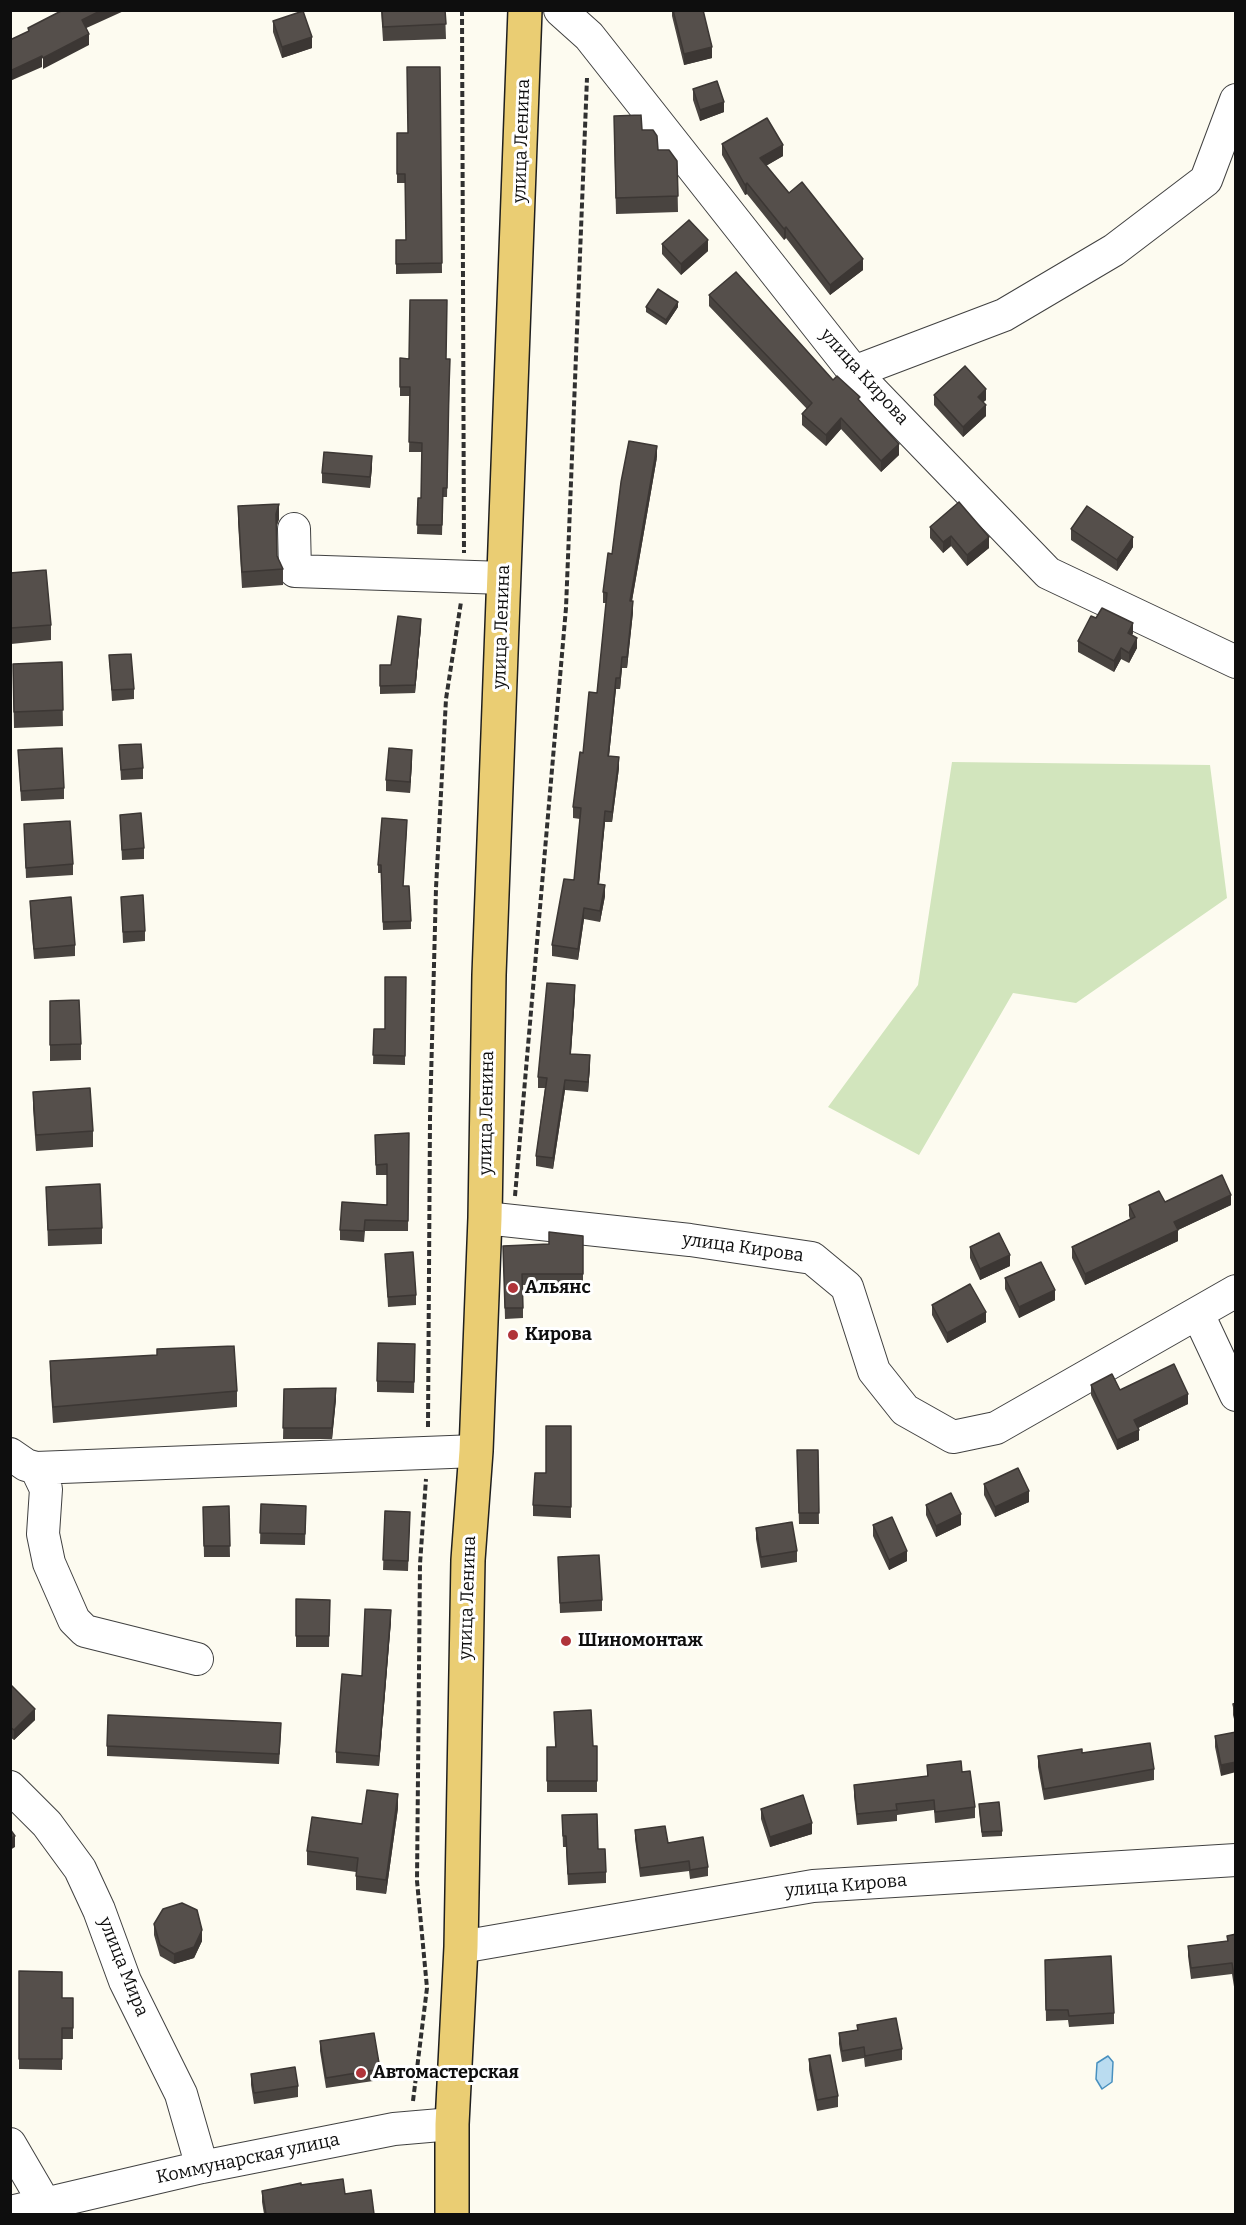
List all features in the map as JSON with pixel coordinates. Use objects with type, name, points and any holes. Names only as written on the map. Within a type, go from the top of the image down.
[{"type":"main road","name":"улица Ленина","points":[[452,2214],[452,2124],[461,1947],[468,1560],[476,1451],[499,1219],[489,975],[525,10]]},
{"type":"street","name":"улица Кирова","points":[[560,10],[589,36],[854,372],[1048,573],[1236,662]]},
{"type":"street","points":[[854,372],[1004,315],[1114,250],[1206,180],[1236,100]]},
{"type":"street","points":[[294,529],[296,571],[504,578]]},
{"type":"street","name":"улица Кирова","points":[[499,1219],[690,1240],[812,1258],[847,1287],[874,1371],[905,1410],[953,1437],[996,1428],[1236,1292]]},
{"type":"street","points":[[1198,1314],[1236,1395]]},
{"type":"street","points":[[23,1461],[476,1451]]},
{"type":"street","points":[[23,1461],[46,1489],[43,1534],[49,1563],[74,1620],[85,1631],[197,1659]]},
{"type":"street","name":"улица Мира","points":[[10,1787],[46,1824],[80,1869],[99,1910],[125,1981],[181,2094],[202,2167]]},
{"type":"street","name":"улица Кирова","points":[[461,1947],[813,1886],[1236,1860]]},
{"type":"street","name":"Коммунарская улица","points":[[10,2212],[202,2167],[410,2127],[452,2124]]},
{"type":"street","points":[[10,2144],[45,2204]]},
{"type":"path","points":[[410,2127],[427,1988],[417,1881],[420,1564],[427,1453],[430,1118],[436,888],[446,699],[465,577],[462,10]]},
{"type":"path","points":[[499,1219],[566,608],[589,36]]},
{"type":"green space","points":[[952,762],[1210,765],[1227,898],[1076,1003],[1013,993],[919,1155],[828,1107],[918,985]]},
{"type":"water","points":[[1108,2056],[1113,2062],[1112,2082],[1102,2089],[1096,2079],[1097,2063]]},
{"type":"building","points":[[63,10],[102,10],[82,20],[89,34],[43,58],[42,56],[10,71],[10,40]]},
{"type":"building","points":[[382,10],[445,10],[446,24],[383,27]]},
{"type":"building","points":[[673,10],[703,10],[712,47],[684,54]]},
{"type":"building","points":[[303,11],[312,37],[282,47],[273,21]]},
{"type":"building","points":[[407,67],[440,67],[442,263],[396,264],[396,240],[406,240],[405,174],[397,174],[397,133],[408,133]]},
{"type":"building","points":[[717,81],[724,102],[700,110],[693,89]]},
{"type":"building","points":[[641,115],[642,130],[653,130],[657,136],[658,150],[669,150],[677,161],[678,196],[616,198],[614,116]]},
{"type":"building","points":[[767,118],[783,145],[760,158],[789,193],[802,182],[863,259],[830,285],[786,227],[784,229],[747,183],[745,185],[722,144]]},
{"type":"building","points":[[689,220],[708,240],[681,264],[662,244]]},
{"type":"building","points":[[736,272],[833,380],[837,376],[860,397],[858,399],[899,444],[881,461],[841,418],[826,435],[802,414],[812,403],[709,295]]},
{"type":"building","points":[[658,289],[678,302],[666,320],[646,307]]},
{"type":"building","points":[[410,300],[447,300],[446,359],[450,359],[447,488],[443,488],[442,525],[417,525],[418,498],[421,498],[422,443],[409,442],[410,387],[400,387],[400,358],[409,359]]},
{"type":"building","points":[[965,366],[986,389],[978,397],[986,405],[963,427],[934,395]]},
{"type":"building","points":[[629,441],[657,446],[630,601],[633,601],[627,657],[622,657],[620,678],[616,678],[608,756],[619,757],[612,812],[605,811],[598,884],[605,885],[600,911],[584,908],[578,949],[552,945],[564,879],[574,880],[581,808],[573,807],[580,752],[583,753],[589,692],[597,693],[607,593],[603,592],[608,553],[612,554],[621,482]]},
{"type":"building","points":[[324,452],[372,456],[370,477],[322,473]]},
{"type":"building","points":[[959,502],[989,537],[967,555],[951,536],[943,542],[930,527]]},
{"type":"building","points":[[279,504],[276,514],[277,556],[283,569],[242,572],[238,506]]},
{"type":"building","points":[[1087,506],[1133,537],[1117,560],[1071,529]]},
{"type":"building","points":[[46,570],[51,625],[11,628],[10,573]]},
{"type":"building","points":[[1102,608],[1133,623],[1128,633],[1137,638],[1129,653],[1121,648],[1114,661],[1078,641],[1091,616],[1096,618]]},
{"type":"building","points":[[398,616],[421,619],[415,685],[380,686],[380,665],[391,665]]},
{"type":"building","points":[[131,654],[134,689],[112,690],[109,655]]},
{"type":"building","points":[[62,662],[63,710],[14,712],[13,664]]},
{"type":"building","points":[[141,744],[143,768],[121,770],[119,745]]},
{"type":"building","points":[[62,748],[64,788],[21,791],[18,750]]},
{"type":"building","points":[[389,748],[412,750],[410,782],[386,780]]},
{"type":"building","points":[[141,813],[144,848],[122,850],[120,815]]},
{"type":"building","points":[[382,818],[407,820],[403,886],[409,886],[411,921],[383,922],[381,865],[378,865]]},
{"type":"building","points":[[70,821],[73,864],[26,868],[24,824]]},
{"type":"building","points":[[143,895],[145,931],[123,932],[121,897]]},
{"type":"building","points":[[71,897],[75,945],[34,949],[30,901]]},
{"type":"building","points":[[385,977],[406,977],[405,1056],[373,1055],[374,1029],[385,1029]]},
{"type":"building","points":[[547,983],[575,985],[570,1054],[590,1055],[588,1082],[565,1080],[553,1158],[536,1156],[547,1078],[538,1077]]},
{"type":"building","points":[[79,1000],[81,1044],[50,1045],[50,1001]]},
{"type":"building","points":[[90,1088],[93,1131],[36,1135],[33,1092]]},
{"type":"building","points":[[409,1133],[408,1221],[365,1220],[364,1231],[340,1230],[342,1202],[387,1205],[387,1164],[376,1165],[375,1135]]},
{"type":"building","points":[[1222,1175],[1231,1195],[1174,1222],[1178,1230],[1085,1274],[1072,1247],[1135,1217],[1129,1205],[1159,1191],[1165,1202]]},
{"type":"building","points":[[100,1184],[102,1228],[48,1230],[46,1187]]},
{"type":"building","points":[[549,1232],[583,1236],[583,1274],[522,1274],[523,1308],[505,1308],[503,1246],[549,1244]]},
{"type":"building","points":[[999,1233],[1010,1255],[980,1269],[970,1247]]},
{"type":"building","points":[[413,1252],[416,1295],[388,1297],[385,1254]]},
{"type":"building","points":[[1041,1262],[1055,1290],[1019,1307],[1005,1278]]},
{"type":"building","points":[[970,1284],[986,1312],[947,1333],[932,1305]]},
{"type":"building","points":[[378,1343],[415,1344],[414,1382],[377,1381]]},
{"type":"building","points":[[234,1346],[237,1391],[53,1407],[50,1361],[157,1355],[157,1349]]},
{"type":"building","points":[[1174,1364],[1188,1394],[1134,1420],[1139,1430],[1117,1440],[1091,1385],[1112,1374],[1120,1390]]},
{"type":"building","points":[[336,1388],[332,1428],[283,1428],[284,1389]]},
{"type":"building","points":[[546,1426],[571,1426],[571,1507],[533,1505],[535,1473],[546,1473]]},
{"type":"building","points":[[797,1450],[818,1450],[819,1513],[799,1513]]},
{"type":"building","points":[[1018,1468],[1029,1491],[995,1507],[984,1484]]},
{"type":"building","points":[[951,1493],[961,1514],[936,1526],[926,1505]]},
{"type":"building","points":[[261,1504],[306,1506],[305,1534],[260,1533]]},
{"type":"building","points":[[229,1506],[230,1546],[204,1546],[203,1507]]},
{"type":"building","points":[[385,1511],[410,1512],[408,1561],[383,1560]]},
{"type":"building","points":[[892,1517],[907,1551],[889,1560],[873,1525]]},
{"type":"building","points":[[792,1522],[797,1551],[761,1557],[756,1528]]},
{"type":"building","points":[[599,1555],[602,1600],[560,1603],[558,1557]]},
{"type":"building","points":[[296,1599],[330,1600],[329,1636],[296,1636]]},
{"type":"building","points":[[365,1609],[391,1610],[379,1756],[336,1752],[342,1674],[362,1676]]},
{"type":"building","points":[[10,1684],[35,1709],[14,1730],[10,1727]]},
{"type":"building","points":[[591,1710],[593,1746],[597,1746],[597,1781],[547,1781],[547,1747],[556,1747],[554,1712]]},
{"type":"building","points":[[108,1715],[281,1723],[279,1754],[107,1746]]},
{"type":"building","points":[[1236,1732],[1236,1762],[1221,1765],[1215,1736]]},
{"type":"building","points":[[1150,1743],[1154,1769],[1044,1789],[1038,1756],[1082,1749],[1082,1753]]},
{"type":"building","points":[[961,1761],[962,1772],[970,1771],[975,1807],[935,1812],[934,1800],[896,1804],[897,1810],[857,1814],[854,1785],[928,1776],[927,1765]]},
{"type":"building","points":[[367,1790],[398,1794],[386,1880],[356,1876],[358,1858],[307,1851],[312,1817],[362,1824]]},
{"type":"building","points":[[803,1795],[812,1823],[770,1837],[761,1809]]},
{"type":"building","points":[[999,1802],[1002,1831],[982,1832],[979,1804]]},
{"type":"building","points":[[597,1814],[598,1849],[605,1849],[606,1872],[568,1874],[566,1836],[563,1836],[562,1815]]},
{"type":"building","points":[[665,1826],[668,1843],[703,1837],[708,1867],[690,1870],[689,1861],[640,1868],[635,1830]]},
{"type":"building","points":[[10,1829],[15,1836],[10,1839]]},
{"type":"building","points":[[182,1903],[197,1910],[202,1930],[194,1947],[174,1954],[160,1945],[154,1924],[163,1909]]},
{"type":"building","points":[[1236,1934],[1236,1982],[1232,1963],[1191,1968],[1188,1946],[1228,1941],[1227,1936]]},
{"type":"building","points":[[1111,1956],[1114,2013],[1069,2016],[1068,2010],[1046,2010],[1045,1960]]},
{"type":"building","points":[[19,1971],[62,1972],[62,1998],[73,1998],[73,2028],[62,2028],[62,2059],[19,2059]]},
{"type":"building","points":[[896,2018],[902,2049],[865,2056],[864,2047],[842,2051],[839,2033],[858,2030],[857,2025]]},
{"type":"building","points":[[374,2033],[380,2069],[326,2078],[320,2041]]},
{"type":"building","points":[[830,2055],[838,2096],[817,2100],[809,2059]]},
{"type":"building","points":[[295,2067],[298,2086],[254,2093],[251,2074]]},
{"type":"building","points":[[343,2179],[345,2194],[371,2190],[374,2214],[266,2214],[262,2191],[301,2183],[301,2185]]},
{"type":"place","name":"Альянс","points":[[513,1288]]},
{"type":"place","name":"Кирова","points":[[513,1335]]},
{"type":"place","name":"Шиномонтаж","points":[[566,1641]]},
{"type":"place","name":"Автомастерская","points":[[361,2073]]}]
